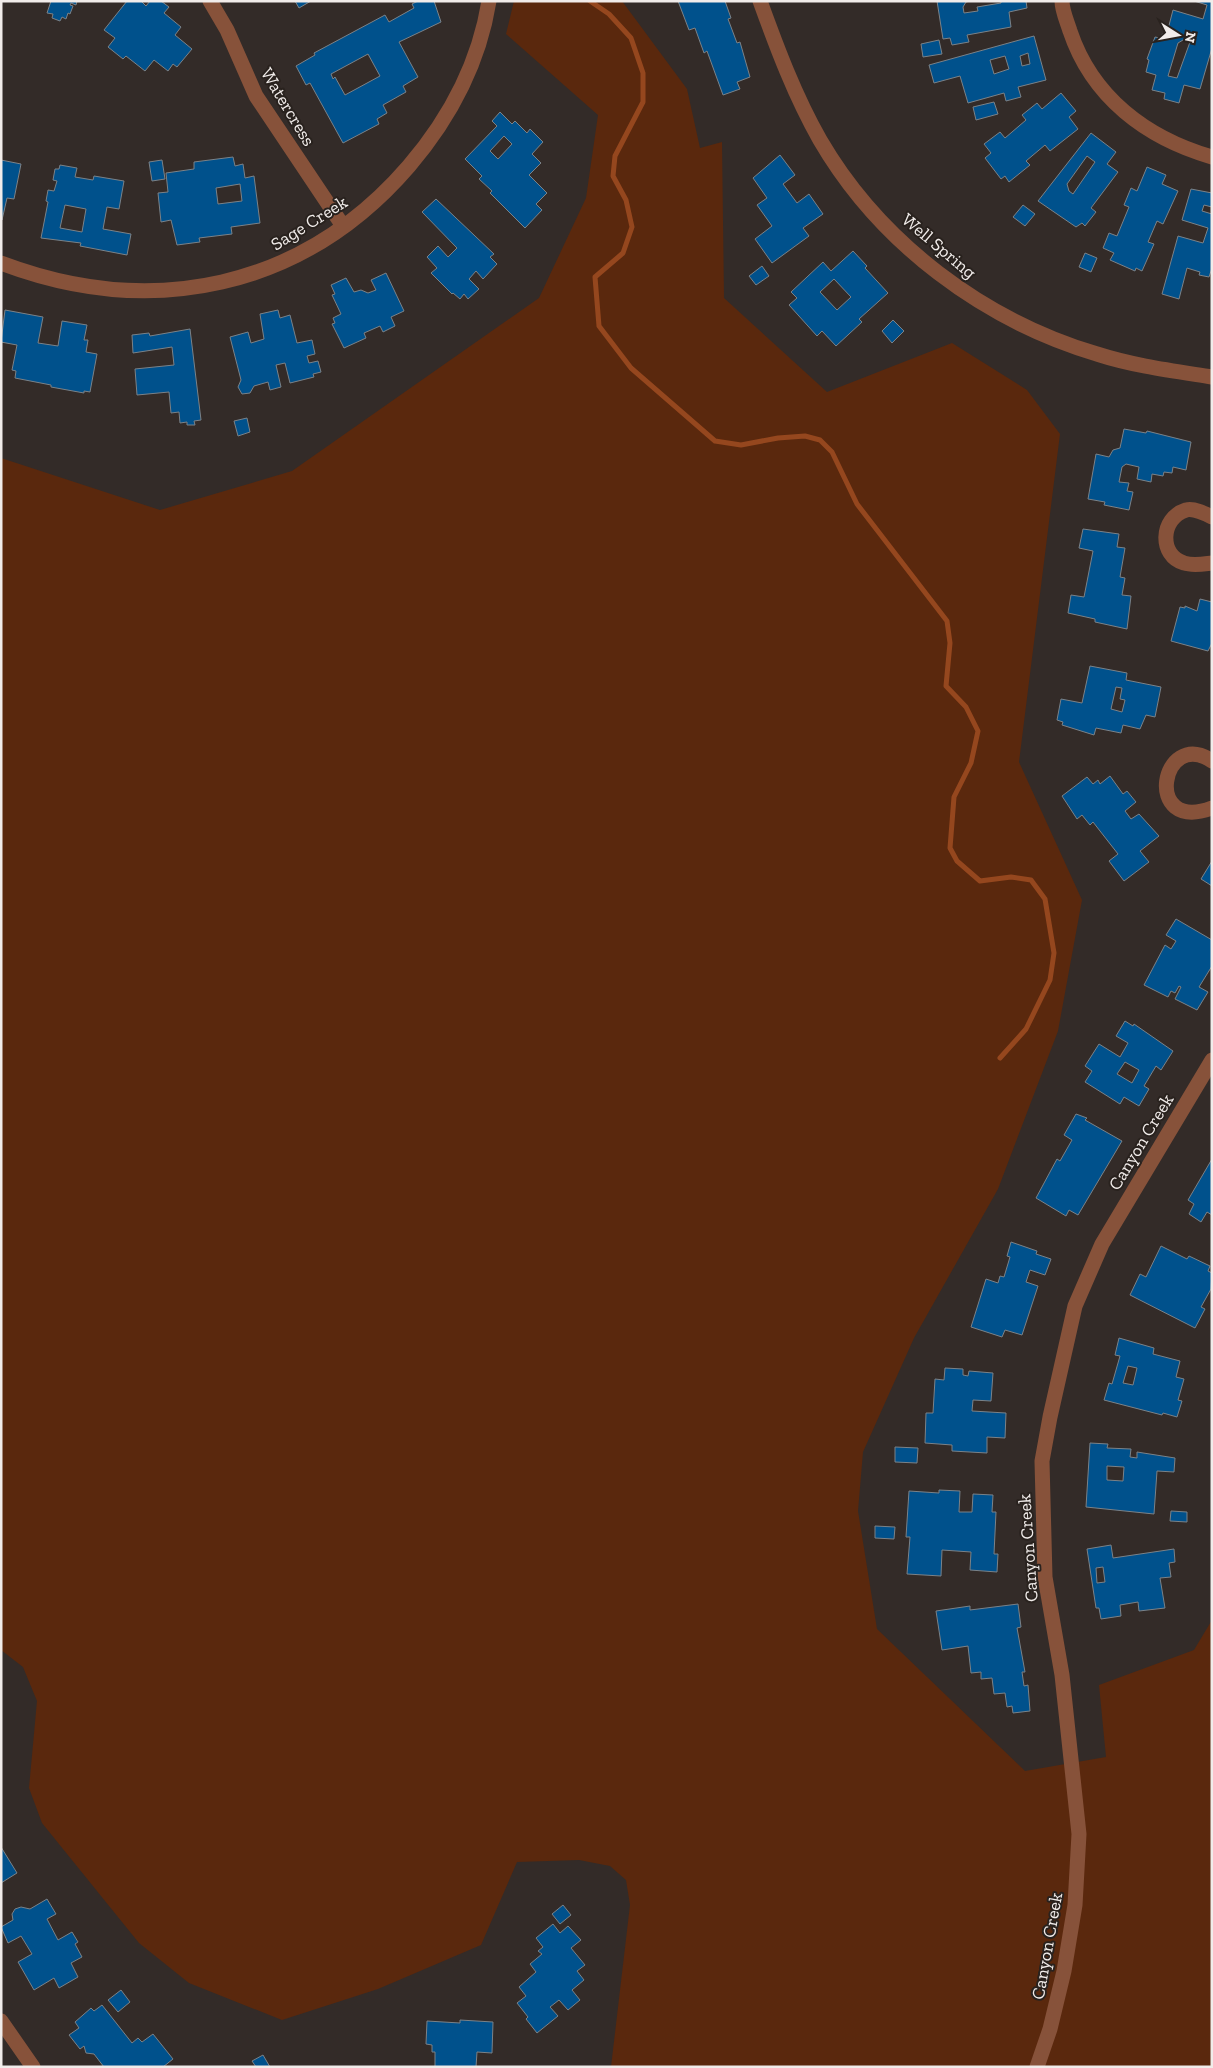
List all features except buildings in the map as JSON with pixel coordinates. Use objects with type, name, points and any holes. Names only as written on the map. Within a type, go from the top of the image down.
[{"type":"street","name":"Watercress","points":[[210,1],[227,30],[256,96],[343,226]]},
{"type":"street","name":"Sage Creek","points":[[1,263],[56,280],[101,289],[140,292],[179,290],[226,283],[272,268],[309,250],[370,207],[398,179],[442,123],[467,79],[485,28],[489,1]]},
{"type":"street","name":"Well Spring","points":[[760,1],[792,84],[820,140],[848,181],[878,218],[946,280],[1011,320],[1054,340],[1124,361],[1212,378]]},
{"type":"street","points":[[1062,1],[1077,53],[1101,89],[1131,119],[1187,150],[1212,157]]},
{"type":"street","points":[[1212,517],[1200,511],[1186,510],[1174,518],[1167,527],[1164,541],[1169,554],[1183,563],[1198,565],[1212,563]]},
{"type":"street","points":[[1212,761],[1190,755],[1180,759],[1166,774],[1164,784],[1166,793],[1176,807],[1196,811],[1212,808]]},
{"type":"street","name":"Canyon Creek","points":[[1037,2067],[1050,2029],[1064,1971],[1075,1905],[1079,1834],[1062,1675],[1046,1577],[1042,1461],[1050,1417],[1076,1306],[1102,1244],[1212,1060]]},
{"type":"street","points":[[1,2021],[33,2067]]},
{"type":"shaded area","points":[[514,1],[622,1],[687,89],[700,148],[722,142],[724,298],[827,392],[952,343],[1027,390],[1060,434],[1019,762],[1082,900],[1058,1031],[998,1189],[914,1338],[863,1452],[858,1511],[877,1629],[1025,1771],[1106,1757],[1099,1685],[1194,1650],[1212,1620],[1212,2067],[611,2067],[630,1905],[626,1880],[610,1866],[579,1860],[517,1862],[481,1945],[378,1989],[282,2020],[189,1983],[139,1943],[42,1823],[29,1788],[37,1701],[23,1667],[1,1650],[1,458],[160,510],[292,471],[539,298],[586,198],[598,115],[506,34]]},
{"type":"waterway","points":[[590,1],[609,14],[631,38],[643,73],[643,102],[615,156],[613,176],[626,200],[632,227],[623,253],[595,277],[599,326],[631,368],[715,441],[741,445],[778,438],[805,436],[820,440],[832,452],[857,504],[947,621],[950,643],[946,686],[966,707],[978,731],[971,763],[954,797],[950,848],[957,861],[980,881],[1011,877],[1031,880],[1045,899],[1054,953],[1050,980],[1026,1029],[1000,1058]]}]
